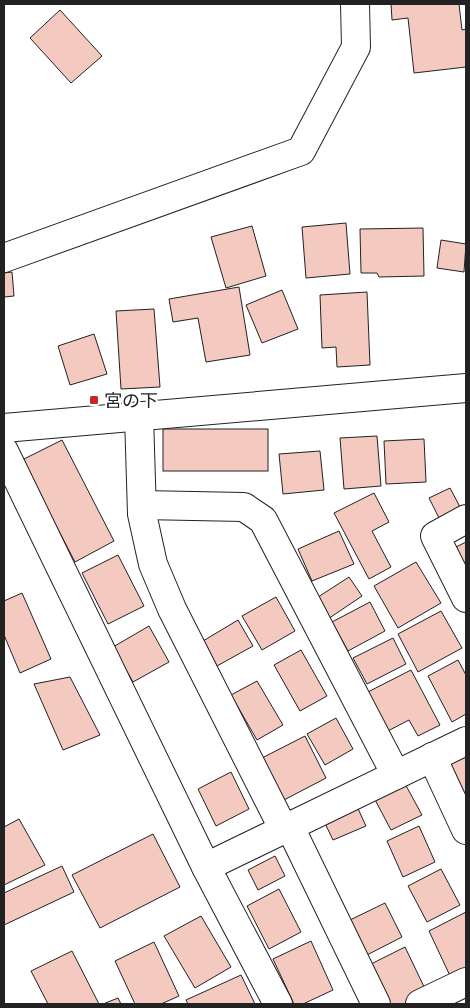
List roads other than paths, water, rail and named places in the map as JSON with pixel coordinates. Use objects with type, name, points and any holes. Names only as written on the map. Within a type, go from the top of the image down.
[{"type":"street","points":[[4,258],[301,151],[356,48],[355,4]]},
{"type":"street","points":[[4,428],[466,388]]},
{"type":"street","points":[[139,416],[142,514],[153,564],[172,609],[287,828],[376,1004]]},
{"type":"street","points":[[4,452],[206,868],[278,1004]]},
{"type":"street","points":[[142,505],[244,507],[263,520],[396,775]]},
{"type":"street","points":[[466,520],[434,536],[466,598]]},
{"type":"street","points":[[206,868],[466,741]]},
{"type":"street","points":[[432,757],[466,830]]},
{"type":"street","points":[[420,1004],[466,982]]},
{"type":"place","name":"宮の下","points":[[94,400]]}]
